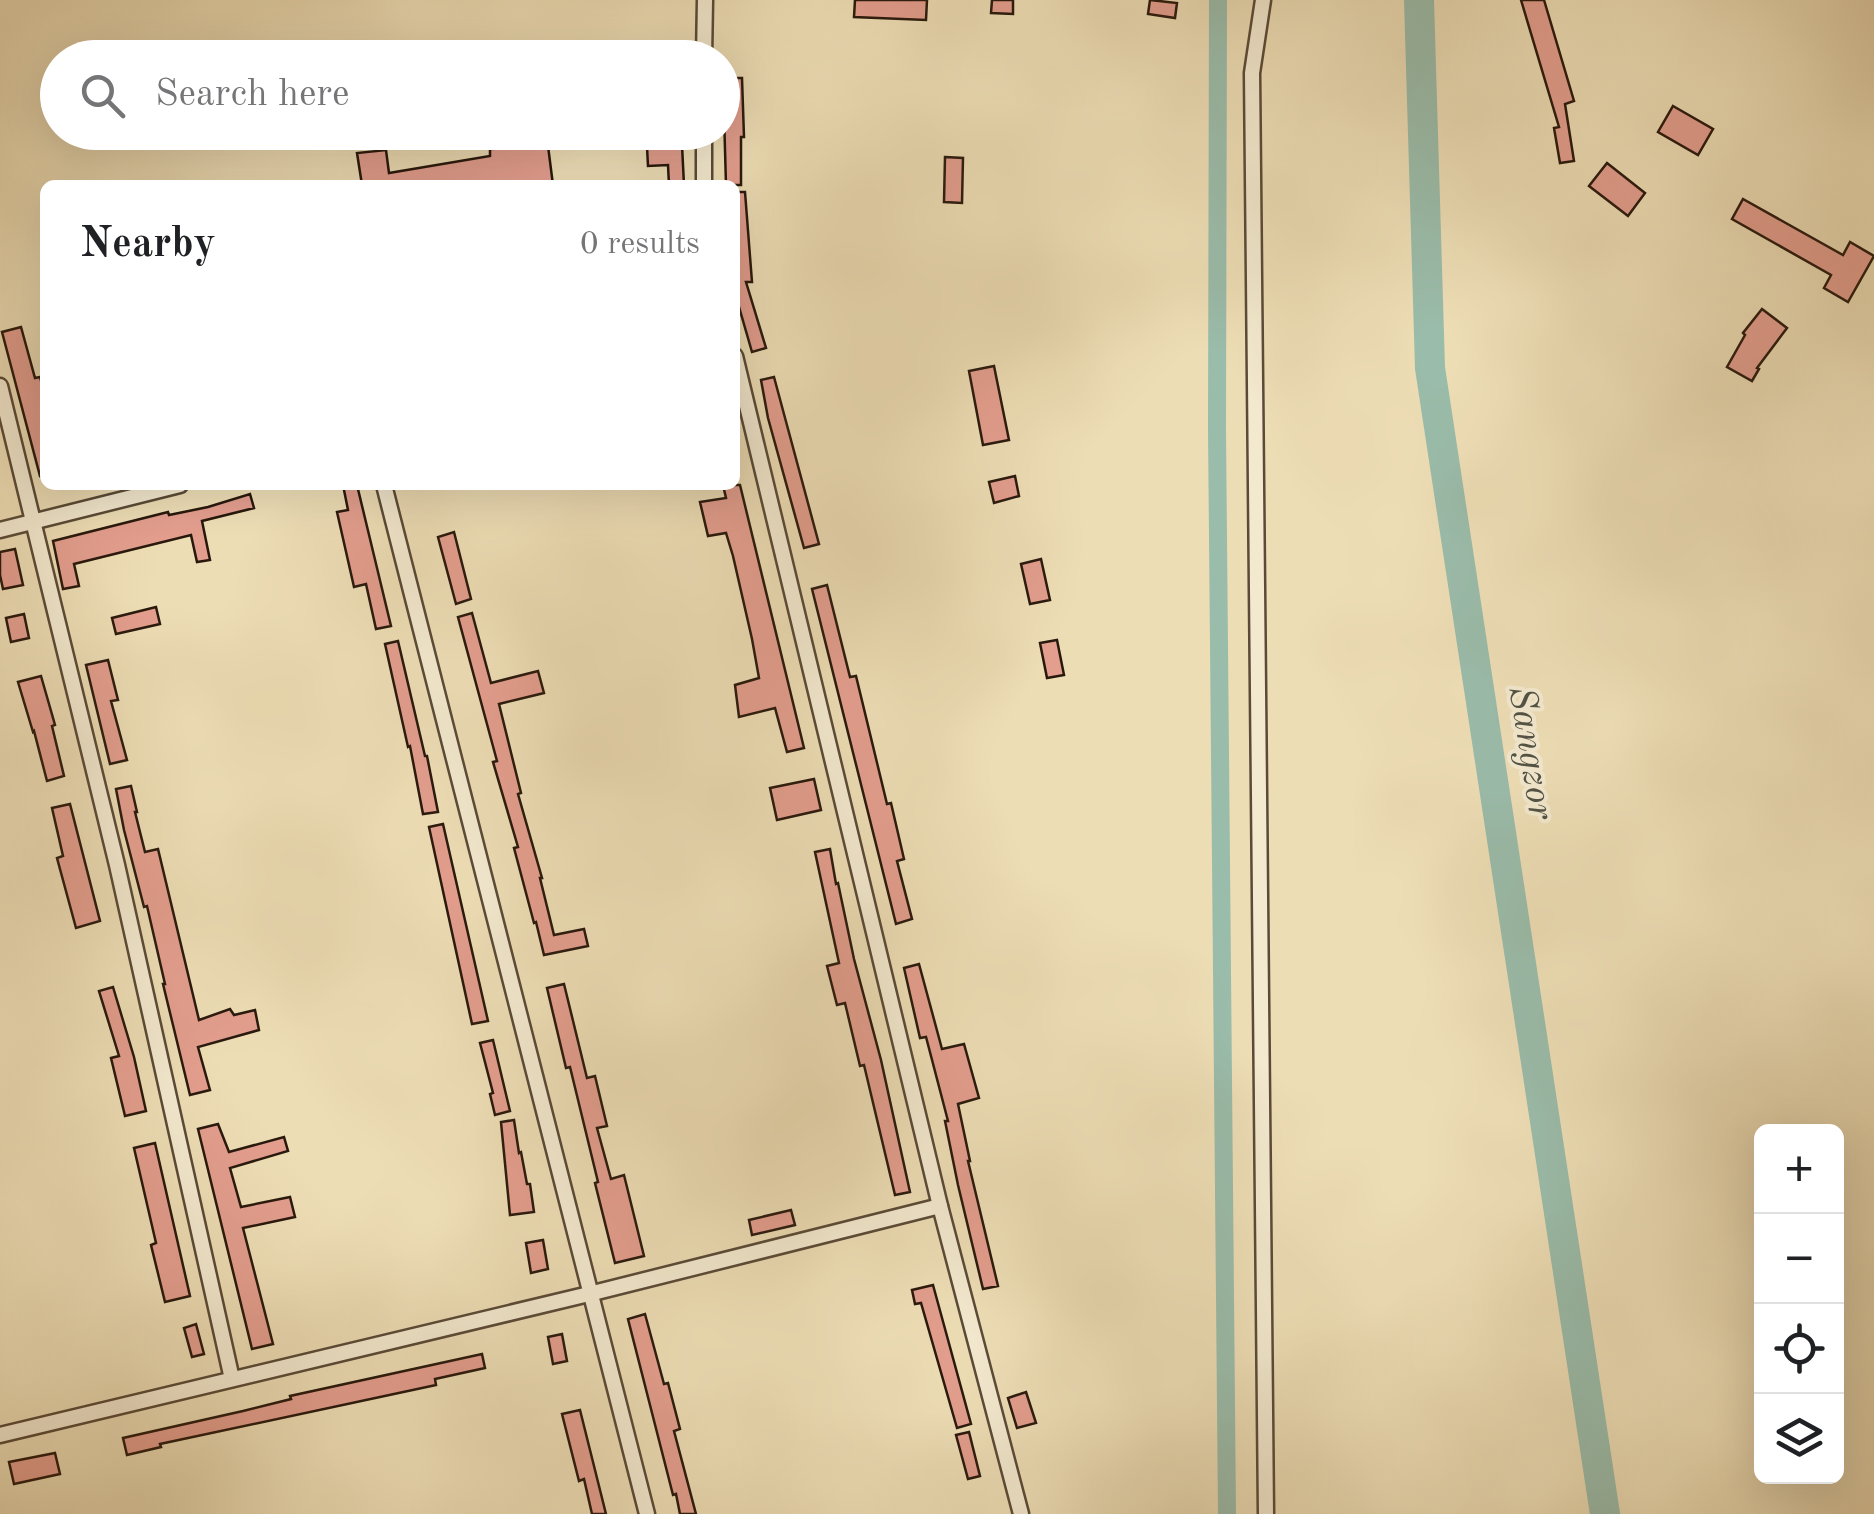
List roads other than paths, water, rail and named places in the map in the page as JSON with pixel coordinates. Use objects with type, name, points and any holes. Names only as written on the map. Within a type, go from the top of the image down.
[{"type":"street","points":[[704,0],[704,40]]},
{"type":"street","points":[[1262,0],[1252,73],[1266,1514]]},
{"type":"street","points":[[704,150],[704,180]]},
{"type":"street","points":[[740,377],[940,1206],[1020,1514]]},
{"type":"street","points":[[0,386],[117,865],[232,1379]]},
{"type":"street","points":[[0,530],[160,490]]},
{"type":"street","points":[[385,490],[647,1514]]},
{"type":"street","points":[[0,1436],[940,1206]]},
{"type":"waterway","points":[[1218,0],[1217,429],[1227,1514]]},
{"type":"waterway","name":"Sangzor","points":[[1419,0],[1430,368],[1605,1514]]}]
